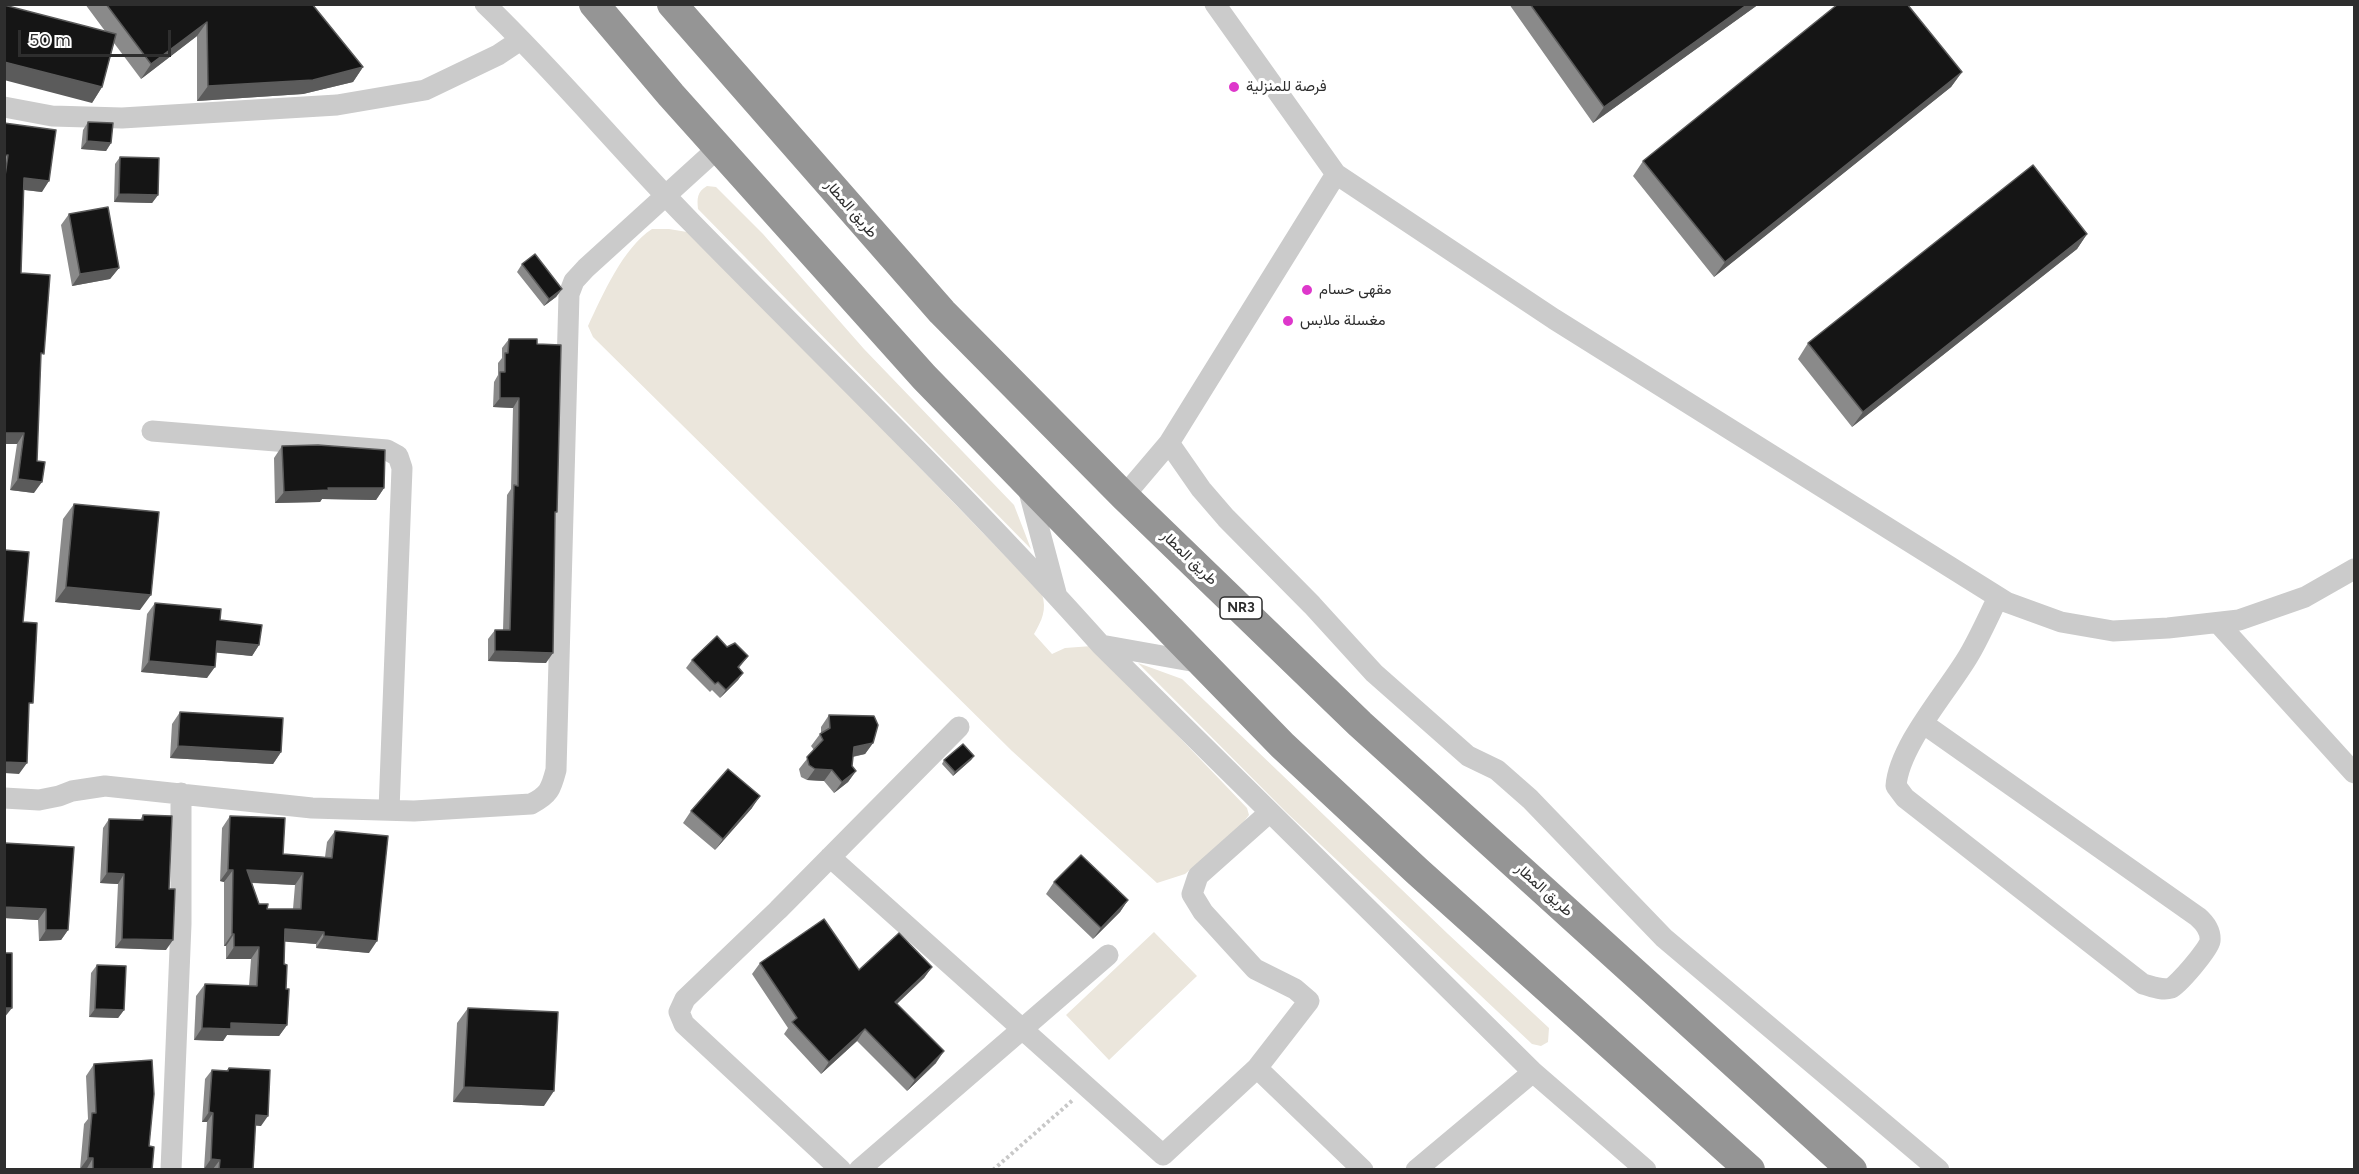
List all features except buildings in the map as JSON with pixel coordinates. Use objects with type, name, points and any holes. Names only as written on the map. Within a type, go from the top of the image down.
[{"type":"highway","points":[[594,4],[718,148],[924,377],[1282,745],[1417,871],[1750,1170]]},
{"type":"highway","name":"طريق المطار","points":[[672,4],[942,312],[1124,496],[1360,723],[1852,1170]]},
{"type":"street","points":[[485,4],[666,196],[1057,596],[1101,645],[1533,1072],[1646,1170]]},
{"type":"street","points":[[1215,4],[1336,174],[1554,319],[1998,597],[2061,622],[2114,632],[2239,620],[2305,597],[2355,569]]},
{"type":"street","points":[[4,107],[52,116],[122,118],[337,105],[425,90],[498,55],[519,41]]},
{"type":"street","points":[[4,798],[39,800],[59,796],[72,790],[105,786],[312,808],[414,811],[531,804],[543,798],[551,787],[556,770],[569,294],[574,281],[585,268],[718,148]]},
{"type":"street","points":[[1124,496],[1169,443],[1336,174]]},
{"type":"street","points":[[152,431],[387,450],[398,456],[402,468],[389,810]]},
{"type":"street","points":[[1169,443],[1226,518],[1312,605],[1374,673],[1468,756],[1497,770],[1530,799],[1664,938],[1939,1170]]},
{"type":"street","points":[[1027,483],[1057,596]]},
{"type":"street","points":[[1924,724],[2207,925],[2210,945],[2181,980],[2171,988],[2156,988],[2143,984],[1905,798],[1896,786],[1897,772],[1924,724],[1970,654],[1998,597]]},
{"type":"street","points":[[2218,623],[2355,773]]},
{"type":"street","points":[[1101,645],[1202,663]]},
{"type":"street","points":[[842,1170],[684,1024],[679,1012],[685,999],[959,727]]},
{"type":"street","points":[[171,1170],[181,924],[181,793]]},
{"type":"street","points":[[830,857],[1020,1029],[1088,1086],[1164,1155],[1257,1068],[1309,1001],[1295,989],[1255,969],[1203,912],[1192,894],[1198,876],[1270,812]]},
{"type":"street","points":[[859,1170],[1108,955]]},
{"type":"street","points":[[1257,1068],[1363,1170]]},
{"type":"street","points":[[1416,1170],[1533,1072]]},
{"type":"path","points":[[993,1170],[1088,1086]]},
{"type":"shaded area","points":[[707,186],[716,187],[763,234],[864,349],[1014,505],[1031,549],[698,209],[698,196]]},
{"type":"shaded area","points":[[652,229],[693,233],[1042,594],[1043,615],[1034,634],[1052,654],[1065,648],[1092,646],[1247,808],[1249,815],[1239,828],[1185,874],[1157,883],[1012,751],[593,337],[588,326],[607,286],[632,248]]},
{"type":"shaded area","points":[[1138,663],[1182,679],[1549,1028],[1548,1042],[1541,1046],[1532,1044],[1286,812]]},
{"type":"shaded area","points":[[1154,932],[1197,976],[1109,1060],[1066,1015]]},
{"type":"place","name":"فرصة للمنزلية","points":[[1234,87]]},
{"type":"place","name":"مقهى حسام","points":[[1307,290]]},
{"type":"place","name":"مغسلة ملابس","points":[[1288,321]]}]
